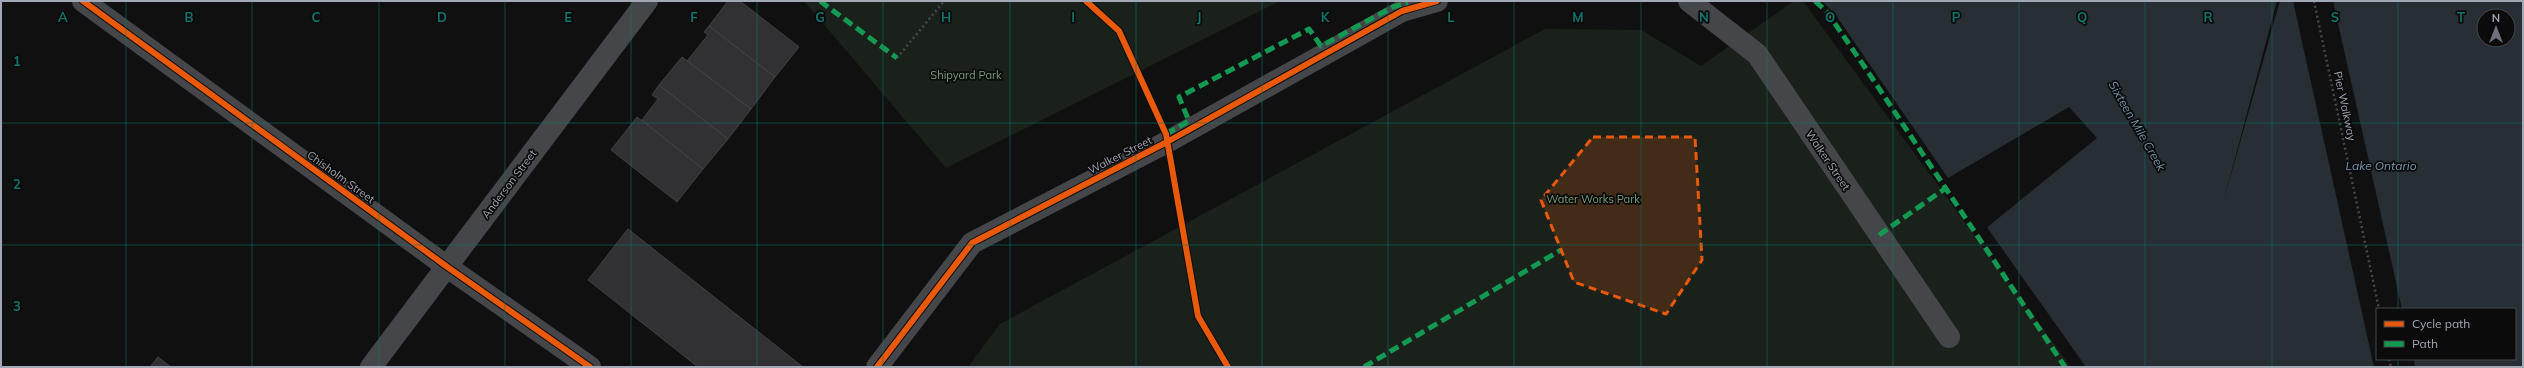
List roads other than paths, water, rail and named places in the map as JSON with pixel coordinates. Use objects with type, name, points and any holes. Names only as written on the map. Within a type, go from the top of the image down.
[{"type":"street","name":"Chisholm Street","points":[[84,1],[446,266],[590,367]]},
{"type":"street","name":"Anderson Street","points":[[371,367],[647,1]]},
{"type":"street","name":"Walker Street","points":[[877,367],[972,243],[1167,142],[1402,11],[1437,1]]},
{"type":"street","name":"Walker Street","points":[[1689,1],[1757,54],[1949,337]]},
{"type":"water","points":[[1822,1],[2277,1],[2223,203],[2280,1],[2523,1],[2523,367],[2085,367],[1985,229],[2097,138],[2069,107],[1948,178],[1835,14]]},
{"type":"park label","name":"Shipyard Park","points":[[966,75]]},
{"type":"park label","name":"Water Works Park","points":[[1593,199]]},
{"type":"water label","name":"Sixteen Mile Creek","points":[[2137,126]]},
{"type":"water label","name":"Lake Ontario","points":[[2381,166]]}]
